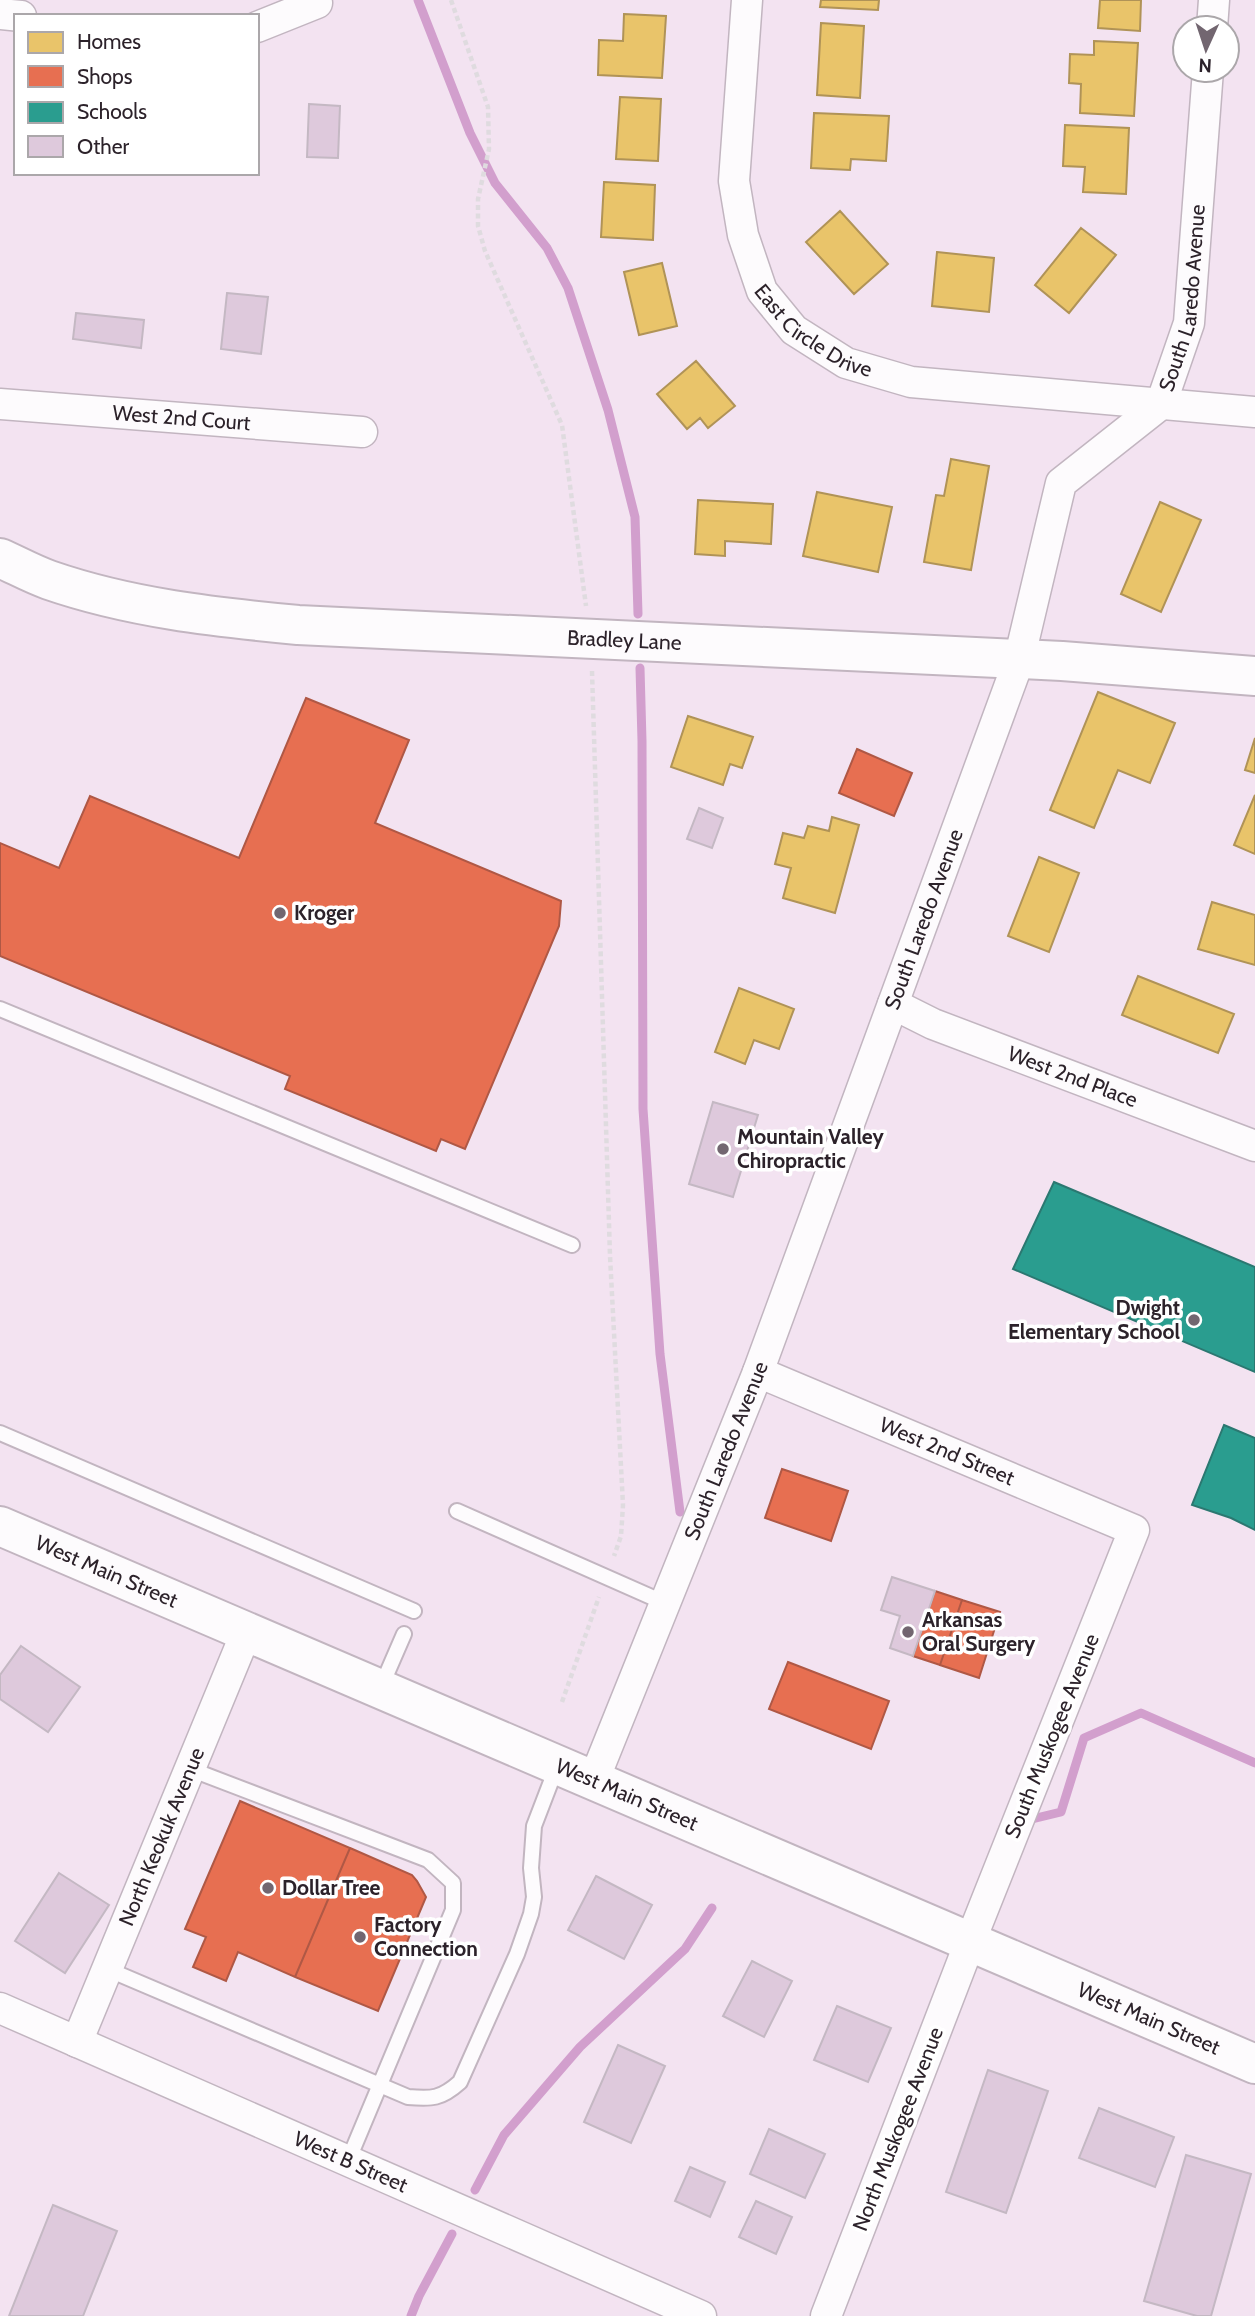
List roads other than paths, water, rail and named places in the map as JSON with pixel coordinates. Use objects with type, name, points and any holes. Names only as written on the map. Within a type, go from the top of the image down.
[{"type":"main road","name":"Bradley Lane","points":[[0,558],[47,580],[106,597],[202,615],[298,625],[1062,661],[1255,676]]},
{"type":"main road","name":"West Main Street","points":[[0,1526],[1255,2064]]},
{"type":"street","name":"East Circle Drive","points":[[747,0],[734,181],[743,235],[762,291],[794,330],[846,363],[911,382],[1255,412]]},
{"type":"street","points":[[259,26],[317,3]]},
{"type":"street","name":"South Laredo Avenue","points":[[593,1782],[758,1372],[1019,660],[1061,483],[1161,404],[1189,323],[1207,84]]},
{"type":"street","name":"West 2nd Court","points":[[0,404],[362,432]]},
{"type":"street","name":"West 2nd Place","points":[[892,1004],[933,1024],[1255,1146]]},
{"type":"street","name":"West 2nd Street","points":[[758,1372],[1134,1530]]},
{"type":"street","name":"South Muskogee Avenue","points":[[970,1942],[1134,1530]]},
{"type":"street","name":"North Keokuk Avenue","points":[[77,2042],[246,1633]]},
{"type":"street","name":"North Muskogee Avenue","points":[[826,2316],[970,1942]]},
{"type":"street","name":"West B Street","points":[[0,2008],[701,2316]]},
{"type":"lane","points":[[0,1009],[572,1245]]},
{"type":"lane","points":[[0,1433],[414,1611]]},
{"type":"lane","points":[[457,1511],[665,1603]]},
{"type":"lane","points":[[380,1690],[404,1634]]},
{"type":"lane","points":[[107,1969],[408,2097],[428,2099],[446,2095],[460,2082],[517,1954],[531,1914],[534,1897],[531,1868],[534,1826],[558,1766]]},
{"type":"lane","points":[[190,1769],[428,1860],[453,1883],[453,1910],[348,2161]]},
{"type":"waterway","points":[[418,0],[470,133],[495,183],[547,248],[568,288],[608,410],[635,517],[638,614]]},
{"type":"waterway","points":[[640,668],[643,1109],[660,1354],[680,1512]]},
{"type":"waterway","points":[[1032,1819],[1061,1812],[1084,1738],[1141,1713],[1255,1763]]},
{"type":"waterway","points":[[475,2190],[504,2135],[580,2047],[685,1949],[712,1908]]},
{"type":"waterway","points":[[411,2316],[452,2234]]},
{"type":"place","name":"Kroger","points":[[280,913]]},
{"type":"place","name":"Mountain Valley Chiropractic","points":[[723,1149]]},
{"type":"place","name":"Dwight Elementary School","points":[[1194,1320]]},
{"type":"place","name":"Arkansas Oral Surgery","points":[[908,1632]]},
{"type":"place","name":"Dollar Tree","points":[[268,1888]]},
{"type":"place","name":"Factory Connection","points":[[360,1937]]}]
